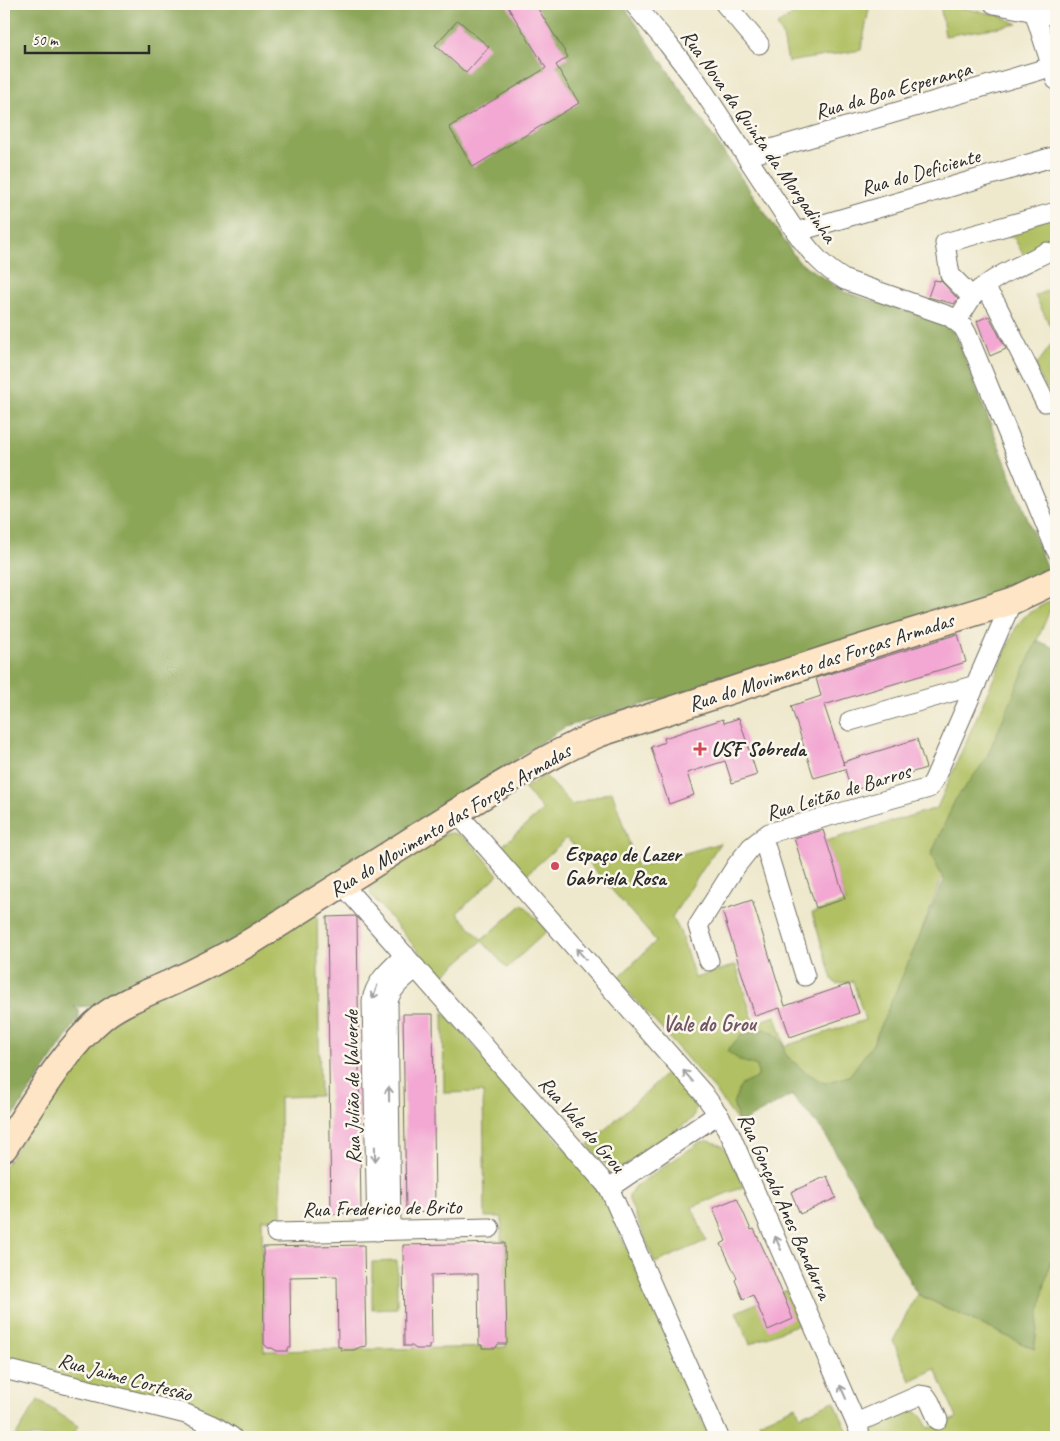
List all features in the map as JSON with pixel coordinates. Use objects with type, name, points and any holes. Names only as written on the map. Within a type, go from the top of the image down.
[{"type":"main road","name":"Rua do Movimento das Forças Armadas","points":[[4,1148],[73,1048],[88,1030],[106,1015],[125,1004],[200,969],[251,941],[456,812],[568,747],[598,734],[844,653],[1012,601],[1056,580]]},
{"type":"street","name":"Rua Nova da Quinta da Morgadinha","points":[[634,4],[698,83],[796,232],[820,263],[845,280],[949,316],[957,321]]},
{"type":"street","points":[[725,4],[759,44]]},
{"type":"street","points":[[994,4],[1034,8],[1056,16]]},
{"type":"street","points":[[1034,8],[1054,74]]},
{"type":"street","name":"Rua da Boa Esperança","points":[[747,156],[1054,74]]},
{"type":"street","name":"Rua do Deficiente","points":[[796,232],[1056,156]]},
{"type":"street","points":[[1045,402],[996,304],[989,294],[976,293],[950,275],[945,243],[1056,212]]},
{"type":"street","points":[[1047,252],[990,282],[976,293],[957,321],[967,334],[1056,550]]},
{"type":"street","name":"Rua Leitão de Barros","points":[[709,961],[698,926],[736,866],[751,847],[769,834],[929,788],[1012,601]]},
{"type":"street","points":[[850,721],[976,685]]},
{"type":"street","name":"Rua Gonçalo Anes Bandarra","points":[[456,812],[696,1086],[718,1114],[730,1134],[858,1430]]},
{"type":"street","points":[[763,838],[805,976]]},
{"type":"street","name":"Rua Vale do Grou","points":[[342,884],[609,1188],[719,1437]]},
{"type":"street","name":"Rua Julião de Valverde","points":[[384,1231],[372,1001],[381,980],[411,961]]},
{"type":"street","points":[[609,1188],[718,1114]]},
{"type":"street","name":"Rua Frederico de Brito","points":[[276,1233],[490,1228]]},
{"type":"street","name":"Rua Jaime Cortesão","points":[[4,1369],[186,1414],[216,1426],[232,1437]]},
{"type":"street","points":[[858,1430],[920,1395],[926,1396],[938,1420]]},
{"type":"green space","points":[[4,4],[621,4],[798,261],[844,292],[937,320],[955,333],[1049,574],[996,602],[565,727],[257,929],[93,1006],[74,1007],[79,1010],[79,1018],[4,1128],[4,1023],[7,1022],[4,1020],[4,1014],[7,1008],[4,1008]]},
{"type":"green space","points":[[798,4],[870,4],[861,50],[788,62],[783,37],[777,25],[797,12]]},
{"type":"green space","points":[[940,4],[998,15],[1018,24],[945,36]]},
{"type":"green space","points":[[1056,216],[1056,247],[1024,256],[1014,238],[1000,234]]},
{"type":"green space","points":[[1056,286],[1056,338],[1035,296]]},
{"type":"green space","points":[[1056,338],[1056,405],[1054,406],[1035,367]]},
{"type":"green space","points":[[1055,598],[1001,728],[900,986],[828,1139],[823,1130],[791,1095],[739,1124],[715,1090],[617,979],[656,941],[567,838],[526,875],[501,847],[543,810],[524,788],[545,775],[572,805],[612,791],[637,867],[720,843],[672,917],[680,931],[695,978],[736,965],[754,1023],[776,1016],[785,1046],[865,1020],[853,981],[836,984],[832,979],[812,913],[846,902],[826,841],[937,808],[1017,625],[1027,614]]},
{"type":"green space","points":[[1037,640],[1056,649],[1056,1252],[1050,1262],[1034,1349],[917,1294],[823,1131],[792,1095],[739,1124],[733,1103],[741,1085],[758,1077],[757,1066],[741,1061],[727,1051],[740,1036],[764,1029],[774,1033],[783,1043],[785,1054],[804,1071],[824,1083],[849,1076],[873,1044],[944,880],[931,855],[955,800],[985,761]]},
{"type":"green space","points":[[452,833],[471,844],[498,875],[457,913],[482,940],[523,904],[547,931],[507,968],[482,941],[441,978],[371,895],[370,886],[378,876],[446,834]]},
{"type":"green space","points":[[317,910],[320,1096],[280,1097],[281,1219],[262,1220],[264,1351],[506,1347],[505,1241],[501,1241],[502,1217],[485,1217],[483,1092],[444,1093],[443,1012],[588,1174],[607,1204],[709,1437],[243,1437],[218,1422],[4,1362],[4,1167],[71,1065],[121,1016]]},
{"type":"green space","points":[[669,1071],[693,1098],[695,1109],[692,1119],[625,1166],[613,1168],[608,1166],[588,1145]]},
{"type":"green space","points":[[706,1141],[714,1142],[726,1151],[734,1164],[743,1187],[692,1207],[706,1241],[655,1263],[629,1200],[629,1195],[634,1187],[699,1143]]},
{"type":"green space","points":[[1056,1252],[1056,1437],[872,1437],[875,1424],[907,1409],[915,1411],[920,1415],[928,1428],[957,1418],[935,1369],[910,1381],[893,1341],[917,1294],[1034,1349],[1043,1286]]},
{"type":"green space","points":[[397,1261],[397,1308],[372,1309],[372,1262]]},
{"type":"green space","points":[[787,1290],[801,1323],[750,1344],[736,1312]]},
{"type":"green space","points":[[38,1400],[78,1426],[71,1437],[15,1437]]},
{"type":"green space","points":[[834,1401],[850,1437],[766,1437],[759,1422],[796,1406],[800,1416]]},
{"type":"building","points":[[506,4],[535,4],[568,57],[556,65],[579,103],[473,167],[449,127],[546,68]]},
{"type":"building","points":[[458,20],[489,47],[466,73],[435,45]]},
{"type":"building","points":[[934,280],[940,280],[958,299],[954,304],[928,297]]},
{"type":"building","points":[[989,316],[1006,349],[990,356],[977,321]]},
{"type":"building","points":[[958,634],[966,662],[824,705],[843,762],[917,739],[926,768],[851,791],[845,769],[814,778],[791,706],[821,696],[816,678]]},
{"type":"building","points":[[739,718],[757,775],[732,783],[725,761],[687,773],[694,795],[669,804],[651,747],[665,742],[664,738],[723,719],[724,723]]},
{"type":"building","points":[[823,830],[845,899],[816,908],[794,838]]},
{"type":"building","points":[[752,900],[785,1006],[849,984],[859,1013],[790,1037],[780,1008],[755,1016],[722,910]]},
{"type":"building","points":[[355,916],[357,918],[361,1213],[331,1214],[327,917]]},
{"type":"building","points":[[403,1014],[433,1014],[435,1212],[406,1213]]},
{"type":"building","points":[[827,1176],[836,1198],[800,1214],[791,1192]]},
{"type":"building","points":[[737,1198],[751,1230],[754,1229],[770,1263],[793,1319],[768,1330],[753,1295],[743,1299],[735,1280],[737,1278],[721,1244],[726,1241],[713,1208]]},
{"type":"building","points":[[505,1243],[507,1344],[498,1344],[496,1348],[482,1348],[482,1345],[479,1345],[478,1274],[454,1274],[431,1275],[432,1345],[429,1345],[429,1349],[416,1349],[412,1346],[404,1346],[403,1245]]},
{"type":"building","points":[[364,1245],[366,1346],[354,1350],[341,1350],[341,1347],[338,1347],[337,1276],[290,1277],[291,1348],[288,1348],[288,1351],[277,1351],[268,1348],[264,1344],[263,1247]]},
{"type":"place","name":"USF Sobreda","points":[[700,749]]},
{"type":"place","name":"Espaço de Lazer Gabriela Rosa","points":[[555,866]]},
{"type":"district","name":"Vale do Grou","points":[[709,1023]]}]
